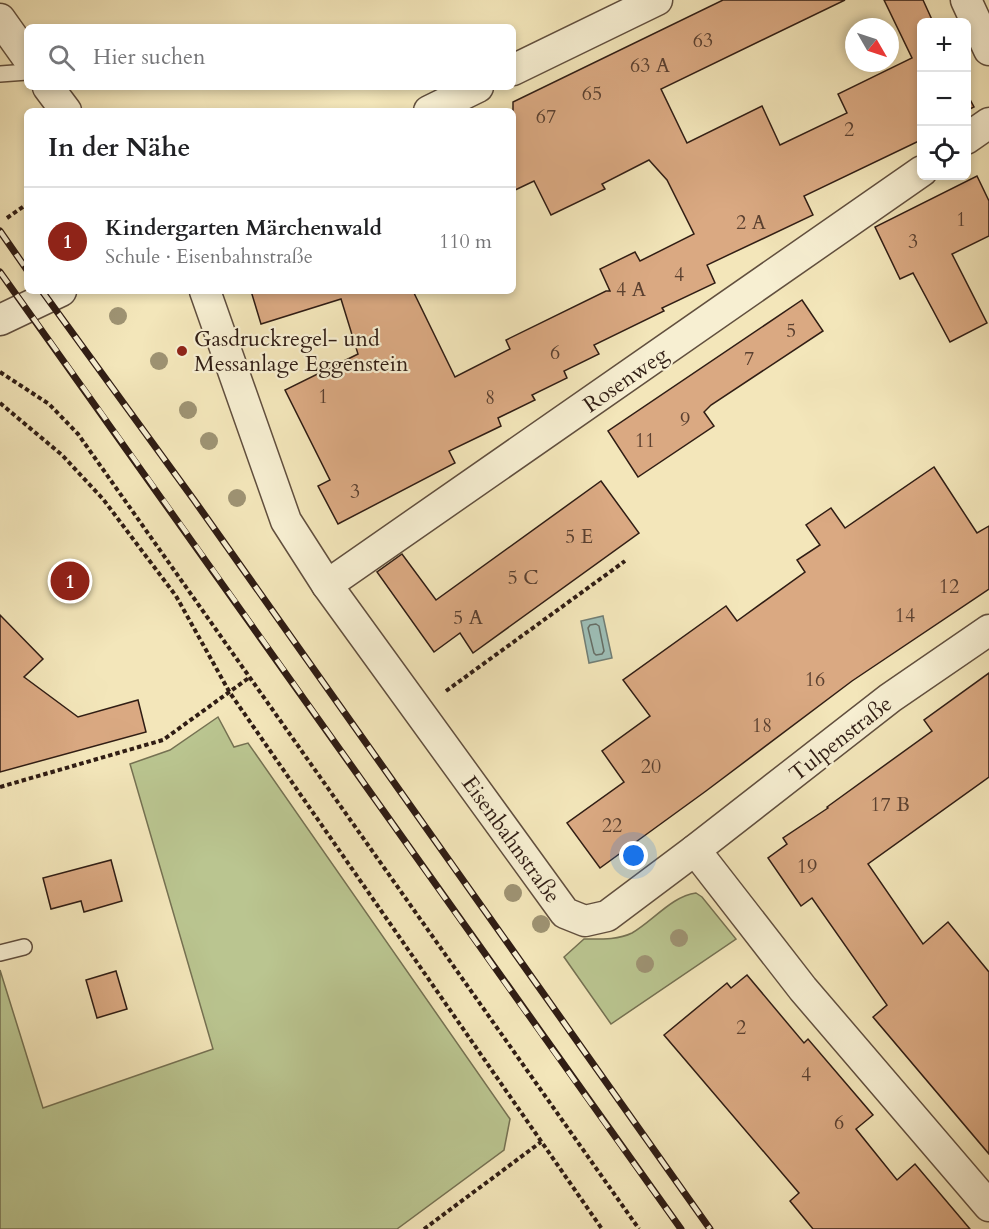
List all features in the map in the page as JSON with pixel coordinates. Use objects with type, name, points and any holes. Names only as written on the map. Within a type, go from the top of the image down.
[{"type":"street","points":[[516,69],[657,0]]},
{"type":"street","points":[[966,0],[989,50]]},
{"type":"street","points":[[0,19],[24,53]]},
{"type":"street","points":[[50,90],[64,108]]},
{"type":"street","points":[[435,108],[472,90]]},
{"type":"street","points":[[971,136],[989,123]]},
{"type":"street","name":"Rosenweg","points":[[327,585],[917,174]]},
{"type":"street","points":[[0,320],[55,294]]},
{"type":"street","name":"Eisenbahnstraße","points":[[207,294],[286,521],[327,585],[565,913],[585,921],[607,916],[695,850]]},
{"type":"street","name":"Tulpenstraße","points":[[695,850],[890,698],[989,630]]},
{"type":"street","points":[[695,850],[803,989],[989,1206]]},
{"type":"lane","points":[[0,74],[24,72]]},
{"type":"lane","points":[[0,953],[24,947]]},
{"type":"path","points":[[7,218],[24,206]]},
{"type":"path","points":[[0,372],[49,404],[78,434],[639,1229]]},
{"type":"path","points":[[0,403],[62,454],[103,499],[176,596],[230,693],[602,1229]]},
{"type":"path","points":[[419,711],[625,561]]},
{"type":"path","points":[[0,787],[163,740],[250,677]]},
{"type":"path","points":[[424,1229],[541,1142]]},
{"type":"green space","points":[[218,717],[234,747],[248,743],[510,1119],[504,1150],[397,1229],[0,1229],[0,970],[43,1108],[213,1049],[130,764],[170,750]]},
{"type":"green space","points":[[696,893],[702,897],[736,939],[611,1024],[564,957],[584,939],[615,938],[632,933],[679,899]]},
{"type":"water","points":[[603,616],[612,658],[589,663],[581,621]]},
{"type":"building","points":[[723,0],[845,0],[661,89],[687,143],[762,106],[780,145],[847,113],[838,94],[883,72],[899,72],[899,64],[912,58],[899,31],[899,18],[893,18],[884,0],[923,0],[931,18],[917,18],[917,142],[804,196],[813,215],[707,265],[715,283],[662,308],[664,311],[594,345],[599,354],[564,371],[567,378],[532,395],[535,400],[498,418],[501,426],[449,451],[455,463],[338,524],[318,486],[330,480],[285,390],[358,354],[341,299],[261,324],[252,294],[414,294],[455,377],[510,349],[506,340],[610,291],[600,269],[635,252],[640,261],[694,234],[667,180],[649,160],[602,184],[605,189],[551,215],[534,181],[516,190],[516,108],[513,108],[513,102]]},
{"type":"building","points":[[977,176],[989,201],[989,236],[952,254],[987,323],[950,342],[913,273],[900,279],[875,227]]},
{"type":"building","points":[[802,300],[823,331],[711,405],[704,412],[714,426],[638,477],[608,431]]},
{"type":"building","points":[[934,467],[977,533],[989,526],[989,589],[852,681],[600,868],[567,823],[624,782],[602,751],[650,716],[623,680],[726,606],[737,621],[805,572],[797,560],[820,545],[806,525],[831,508],[845,528]]},
{"type":"building","points":[[601,481],[639,533],[473,653],[460,633],[434,652],[377,572],[402,554],[436,600]]},
{"type":"building","points":[[0,615],[43,659],[24,677],[78,717],[138,700],[146,732],[0,772]]},
{"type":"building","points":[[989,673],[989,777],[868,864],[923,944],[948,922],[989,972],[989,1154],[873,1017],[887,1005],[812,898],[801,906],[768,858],[787,844],[783,838],[828,808],[932,731],[924,720]]},
{"type":"building","points":[[111,860],[122,901],[84,912],[81,901],[51,909],[43,878]]},
{"type":"building","points":[[116,971],[127,1009],[97,1018],[86,980]]},
{"type":"building","points":[[747,975],[804,1043],[808,1039],[873,1115],[856,1129],[897,1180],[915,1164],[970,1229],[813,1229],[790,1201],[799,1193],[664,1035],[727,983],[731,988]]},
{"type":"railway","points":[[0,231],[24,266]]},
{"type":"railway","points":[[0,272],[681,1229]]},
{"type":"railway","points":[[44,294],[194,500],[710,1229]]},
{"type":"place","name":"Gasdruckregel- und Messanlage Eggenstein","points":[[182,351]]},
{"type":"place","name":"Kindergarten Märchenwald","points":[[70,581]]}]
